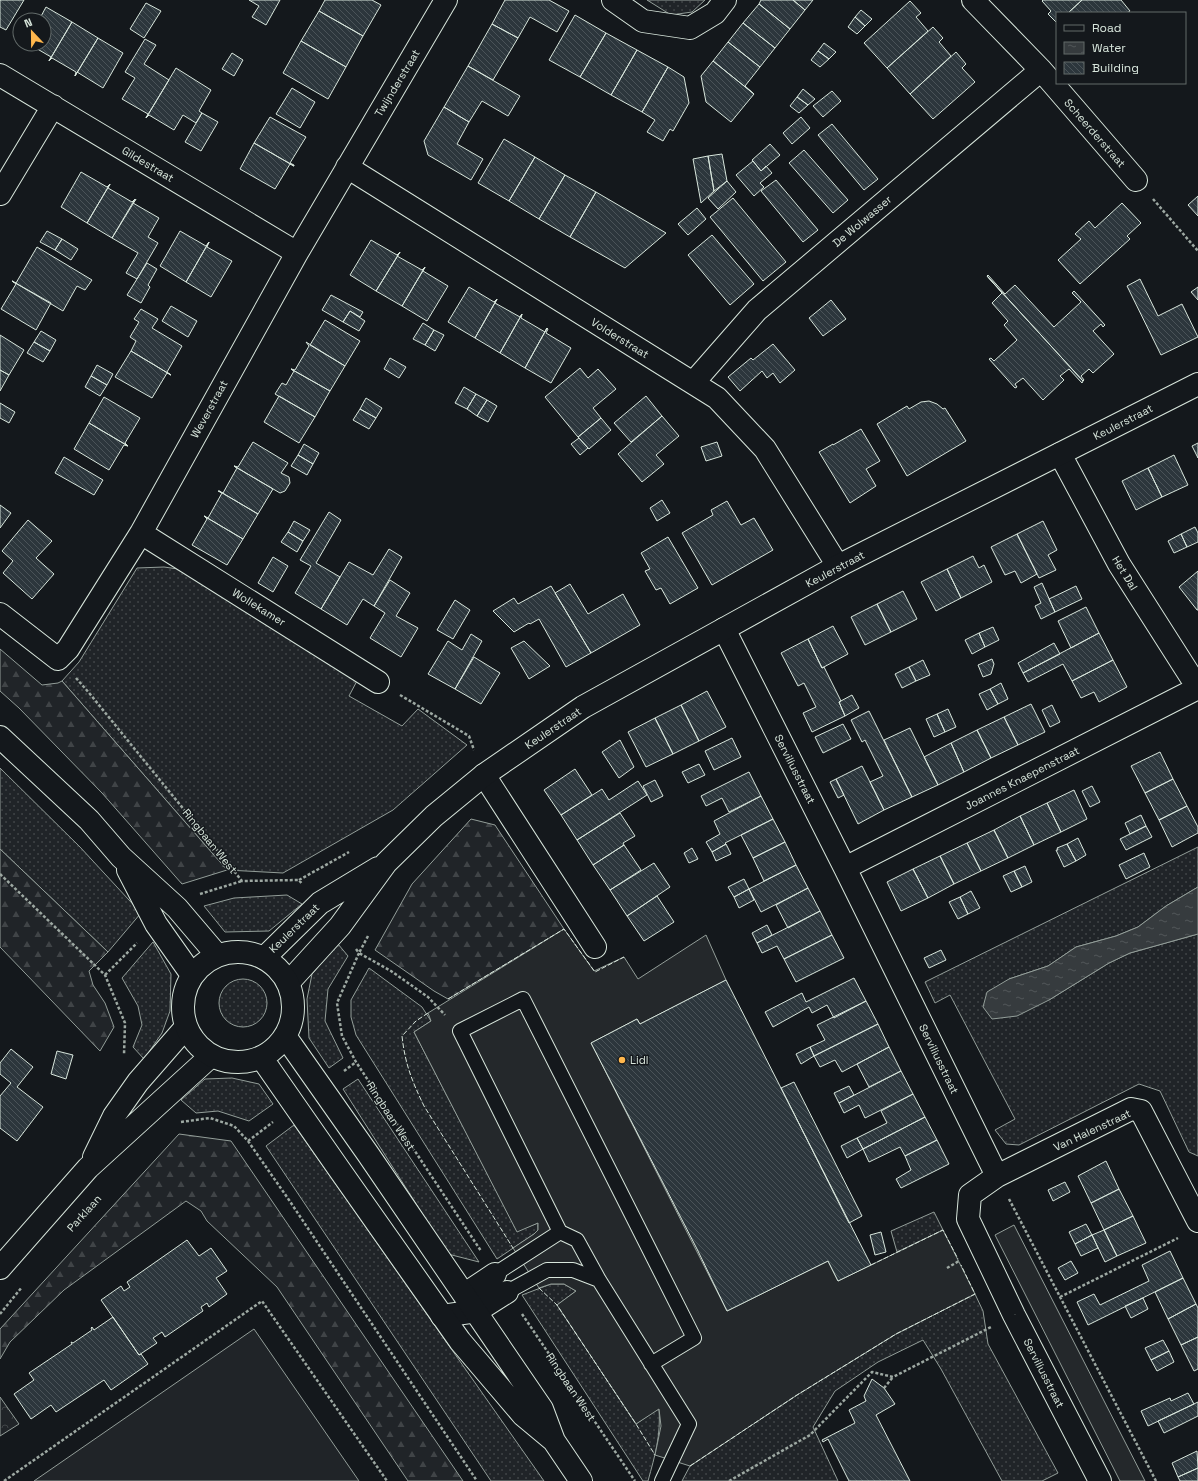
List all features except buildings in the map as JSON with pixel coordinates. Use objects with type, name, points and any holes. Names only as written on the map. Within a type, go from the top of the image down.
[{"type":"street","points":[[613,0],[643,20],[690,28],[715,13],[725,0]]},
{"type":"street","name":"Scheerderstraat","points":[[973,0],[1041,70],[1136,180]]},
{"type":"street","name":"Twijnderstraat","points":[[347,167],[444,1]]},
{"type":"street","name":"De Wolwasser","points":[[692,383],[757,310],[1041,70]]},
{"type":"street","name":"Gildestraat","points":[[0,75],[297,253]]},
{"type":"street","points":[[0,194],[53,106]]},
{"type":"street","name":"Weverstraat","points":[[63,654],[140,533],[347,167]]},
{"type":"street","name":"Volderstraat","points":[[347,167],[717,398],[765,449],[838,566]]},
{"type":"street","name":"Keulerstraat","points":[[288,983],[340,926],[386,863],[434,816],[484,775],[583,707],[838,566],[1198,384]]},
{"type":"street","name":"Het Dal","points":[[1060,454],[1119,564],[1198,688]]},
{"type":"street","name":"Wollekamer","points":[[140,533],[378,682]]},
{"type":"street","points":[[0,614],[63,654]]},
{"type":"street","name":"Serviliusstraat","points":[[724,629],[845,868],[997,1176],[970,1195],[968,1219],[1014,1315],[1100,1481]]},
{"type":"street","name":"Joannes Knaepenstraat","points":[[845,868],[1198,688]]},
{"type":"street","points":[[0,737],[89,820],[121,857],[177,908],[217,955]]},
{"type":"street","points":[[484,775],[596,947]]},
{"type":"street","points":[[121,857],[156,924],[192,975]]},
{"type":"street","name":"Keulerstraat","points":[[264,958],[320,903],[386,863]]},
{"type":"street","points":[[241,951],[252,953],[264,958],[278,968],[288,983],[293,1004],[293,1015],[285,1036],[275,1048],[261,1057],[249,1061],[224,1061],[211,1056],[200,1048],[192,1039],[182,1014],[182,1001],[185,988],[192,975],[203,963],[217,955],[241,951]]},
{"type":"street","points":[[88,1168],[114,1116],[138,1082],[186,1027]]},
{"type":"street","points":[[285,1036],[343,1117],[542,1409],[554,1441],[581,1481]]},
{"type":"street","points":[[0,1268],[88,1168],[211,1056]]},
{"type":"street","points":[[261,1057],[460,1341],[523,1415],[554,1441]]},
{"type":"street","name":"Van Halenstraat","points":[[997,1176],[1131,1109],[1141,1111],[1192,1194],[1191,1228]]},
{"type":"street","points":[[471,1303],[496,1274]]},
{"type":"street","points":[[442,1316],[471,1303],[507,1292]]},
{"type":"lane","points":[[651,1364],[694,1338],[523,999],[460,1031],[560,1232],[577,1240],[599,1280],[651,1364],[689,1424],[662,1481]]},
{"type":"lane","points":[[496,1274],[560,1232]]},
{"type":"lane","points":[[507,1292],[547,1270],[573,1270],[599,1280]]},
{"type":"path","points":[[1136,180],[1198,251]]},
{"type":"path","name":"Ringbaan West","points":[[63,654],[90,694],[242,880],[299,880],[320,903]]},
{"type":"path","points":[[378,682],[469,736],[484,775]]},
{"type":"path","points":[[0,874],[105,975],[125,1023],[124,1067],[138,1082]]},
{"type":"path","points":[[340,926],[359,953],[392,971],[428,997],[460,1031]]},
{"type":"path","name":"Ringbaan West","points":[[359,953],[337,1003],[342,1036],[356,1062],[496,1274]]},
{"type":"path","points":[[159,1104],[180,1122],[210,1118],[234,1126],[248,1141],[477,1481]]},
{"type":"path","points":[[997,1176],[1156,1481]]},
{"type":"path","points":[[1060,1297],[1191,1228]]},
{"type":"path","points":[[0,1314],[23,1286]]},
{"type":"path","name":"Ringbaan West","points":[[507,1292],[635,1481]]},
{"type":"path","points":[[4,1481],[262,1301],[387,1481]]},
{"type":"path","points":[[884,1388],[893,1377],[1014,1315]]},
{"type":"path","points":[[729,1481],[810,1435],[872,1372],[893,1377]]},
{"type":"green space","points":[[647,0],[705,0],[692,12],[671,15]]},
{"type":"green space","points":[[164,567],[185,570],[358,679],[349,696],[402,726],[418,709],[467,745],[393,810],[283,873],[227,870],[62,681],[79,662],[137,568]]},
{"type":"green space","points":[[0,649],[42,685],[62,681],[227,870],[182,884],[102,793],[19,708],[0,691]]},
{"type":"green space","points":[[0,768],[80,847],[141,913],[108,952],[0,849]]},
{"type":"green space","points":[[471,819],[495,825],[564,929],[448,999],[375,950],[412,884]]},
{"type":"green space","points":[[1198,847],[1198,887],[1166,906],[1138,927],[1116,936],[1076,947],[1048,966],[1009,979],[1049,1000],[1109,963],[1130,953],[1198,934],[1198,1156],[1189,1152],[1160,1091],[1139,1084],[1019,1145],[1006,1144],[995,1130],[1015,1119],[950,995],[935,1003],[925,982]]},
{"type":"green space","points":[[0,849],[108,952],[89,971],[93,985],[105,1003],[114,1027],[100,1051],[0,947]]},
{"type":"green space","points":[[287,895],[302,904],[269,931],[225,932],[204,906],[234,898]]},
{"type":"green space","points":[[153,942],[171,974],[170,1011],[162,1033],[144,1059],[133,1047],[142,1025],[138,1006],[122,978]]},
{"type":"green space","points":[[338,944],[348,956],[328,989],[325,1021],[343,1058],[329,1068],[309,1038],[307,999],[312,974]]},
{"type":"green space","points":[[369,968],[422,1007],[431,1021],[414,1032],[517,1231],[538,1223],[538,1230],[534,1234],[497,1259],[356,1035],[351,1017],[351,1000]]},
{"type":"green space","points":[[238,979],[248,979],[257,983],[263,989],[267,998],[267,1008],[263,1017],[257,1023],[248,1027],[238,1027],[229,1023],[223,1017],[219,1008],[219,998],[223,989],[229,983]]},
{"type":"green space","points":[[232,1078],[259,1084],[273,1104],[249,1121],[218,1111],[196,1113],[181,1100],[205,1079]]},
{"type":"green space","points":[[358,1079],[479,1262],[448,1254],[343,1089]]},
{"type":"green space","points":[[294,1125],[544,1481],[491,1481],[266,1146]]},
{"type":"green space","points":[[179,1134],[231,1141],[463,1481],[408,1481],[277,1287],[207,1221],[201,1211],[186,1201],[64,1290],[10,1342],[0,1359],[0,1329]]},
{"type":"green space","points":[[934,1212],[943,1230],[897,1252],[891,1231]]},
{"type":"green space","points":[[551,1284],[564,1284],[576,1291],[557,1305],[636,1424],[659,1408],[658,1437],[648,1481],[643,1481],[522,1295]]},
{"type":"green space","points":[[975,1294],[983,1311],[988,1344],[1058,1473],[1042,1481],[1002,1481],[941,1369],[923,1340],[878,1362],[835,1391],[813,1427],[838,1481],[682,1481],[690,1466],[797,1395],[896,1334]]},
{"type":"green space","points":[[254,1329],[359,1481],[34,1481]]},
{"type":"green space","points":[[0,1397],[19,1424],[0,1436]]},
{"type":"shaded area","points":[[564,929],[594,971],[624,957],[638,979],[706,935],[726,980],[640,1024],[637,1019],[591,1043],[727,1311],[828,1261],[838,1281],[943,1230],[975,1294],[896,1334],[797,1395],[690,1466],[655,1455],[661,1426],[659,1409],[636,1424],[557,1305],[576,1291],[564,1284],[551,1284],[539,1288],[513,1248],[538,1230],[538,1223],[517,1232],[414,1032],[431,1021],[428,1013]]},
{"type":"shaded area","points":[[1014,1225],[1145,1481],[1120,1481],[995,1235]]},
{"type":"water","points":[[1198,887],[1198,934],[1130,953],[1109,963],[1049,1000],[1017,1016],[992,1019],[983,1007],[987,992],[1009,979],[1048,966],[1076,947],[1116,936],[1138,927],[1166,906]]},
{"type":"fence","points":[[448,999],[564,929],[595,972],[624,957]]},
{"type":"fence","points":[[428,1013],[416,1021],[402,1036],[407,1064],[424,1106],[513,1248]]},
{"type":"fence","points":[[871,1265],[943,1230],[958,1259]]},
{"type":"fence","points":[[690,1466],[797,1395],[896,1334],[975,1294],[961,1265]]},
{"type":"fence","points":[[539,1288],[557,1305],[655,1455]]},
{"type":"place","name":"Lidl","points":[[622,1060]]}]
